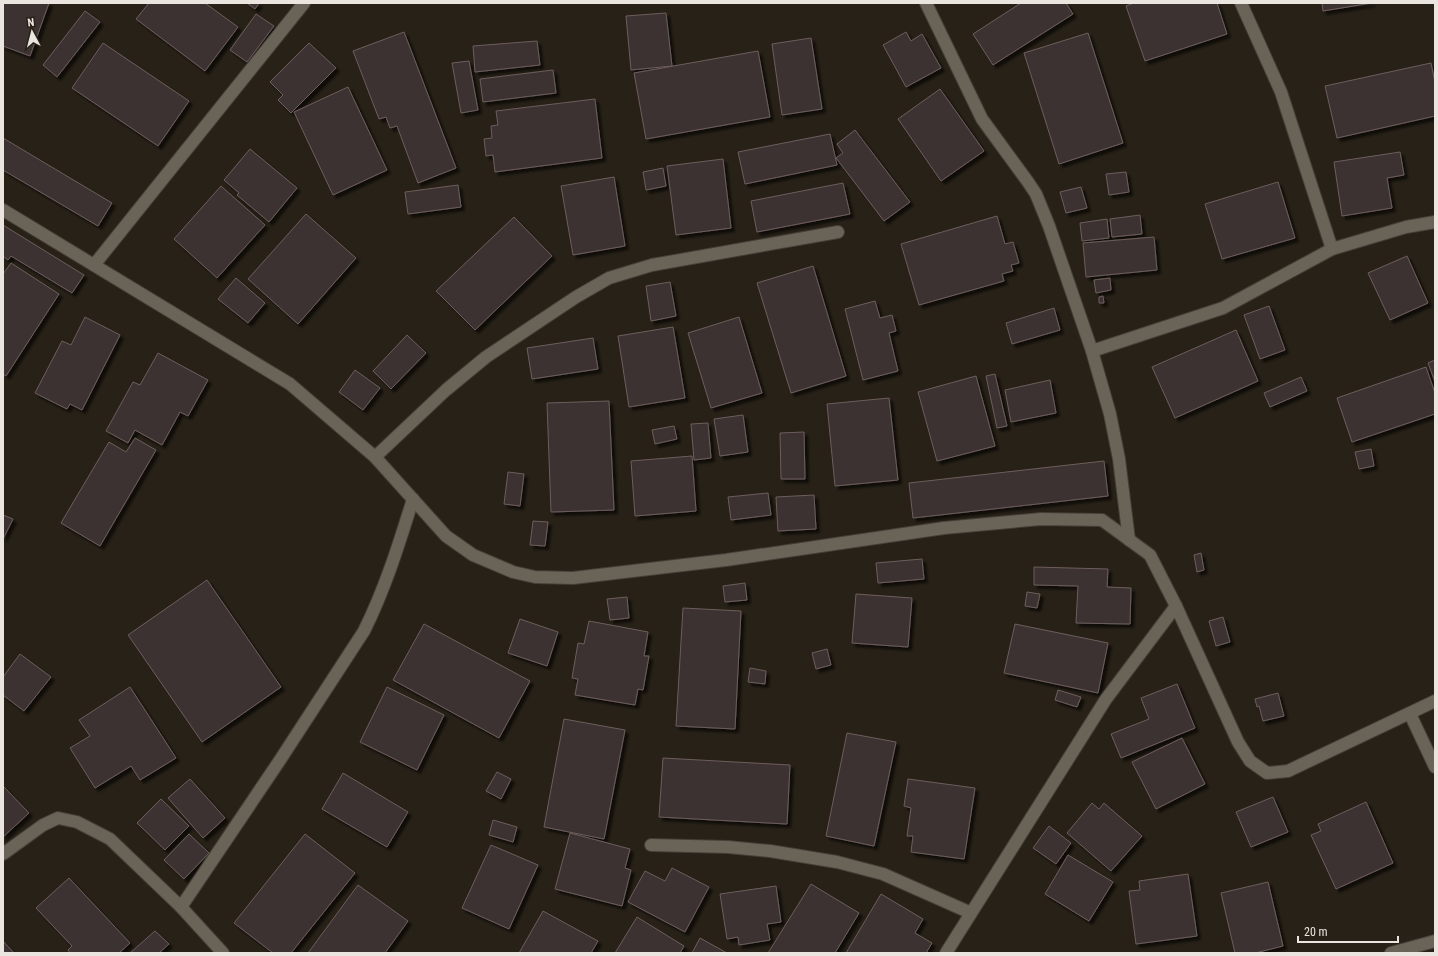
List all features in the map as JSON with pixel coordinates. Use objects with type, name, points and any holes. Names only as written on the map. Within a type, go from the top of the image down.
[{"type":"street","points":[[94,265],[304,3]]},
{"type":"street","points":[[926,3],[982,119],[1036,194],[1049,226],[1092,352],[1110,414],[1119,459],[1129,540]]},
{"type":"street","points":[[1241,3],[1281,92],[1332,249]]},
{"type":"street","points":[[3,210],[290,384],[375,457],[446,536],[474,555],[513,572],[535,577],[573,578],[726,560],[944,528],[1041,519],[1102,520],[1150,555],[1176,606],[1238,742],[1250,760],[1266,773],[1288,771],[1435,701]]},
{"type":"street","points":[[1092,352],[1223,308],[1332,249],[1406,227],[1435,222]]},
{"type":"street","points":[[375,457],[446,390],[486,358],[576,297],[609,278],[652,265],[838,232]]},
{"type":"street","points":[[181,907],[280,760],[364,631],[373,613],[397,553],[413,499]]},
{"type":"street","points":[[946,953],[1106,699],[1176,606]]},
{"type":"street","points":[[1410,714],[1435,767]]},
{"type":"street","points":[[3,854],[43,825],[58,818],[77,822],[110,839],[181,907],[223,953]]},
{"type":"street","points":[[651,845],[728,847],[770,851],[837,862],[883,874],[971,913]]},
{"type":"street","points":[[1391,953],[1435,941]]},
{"type":"building","points":[[3,3],[49,3],[30,56],[3,46]]},
{"type":"building","points":[[149,3],[205,3],[238,27],[205,71],[136,19]]},
{"type":"building","points":[[247,3],[259,3],[255,9]]},
{"type":"building","points":[[1021,3],[1066,3],[1073,14],[993,65],[973,34]]},
{"type":"building","points":[[1134,3],[1217,3],[1227,34],[1145,61],[1126,6]]},
{"type":"building","points":[[1322,3],[1372,3],[1323,11]]},
{"type":"building","points":[[85,11],[100,22],[57,77],[43,65]]},
{"type":"building","points":[[666,13],[672,66],[631,70],[626,16]]},
{"type":"building","points":[[256,14],[274,26],[247,62],[230,50]]},
{"type":"building","points":[[404,32],[456,168],[418,183],[397,126],[390,128],[386,117],[379,119],[353,51]]},
{"type":"building","points":[[906,32],[911,41],[922,34],[941,68],[906,87],[883,45]]},
{"type":"building","points":[[1088,33],[1123,143],[1059,164],[1024,53]]},
{"type":"building","points":[[811,38],[822,109],[782,115],[772,44]]},
{"type":"building","points":[[537,41],[540,65],[475,72],[473,46]]},
{"type":"building","points":[[103,43],[189,101],[158,146],[72,88]]},
{"type":"building","points":[[309,43],[336,68],[291,113],[278,100],[283,95],[270,82]]},
{"type":"building","points":[[758,51],[770,117],[646,139],[634,73]]},
{"type":"building","points":[[469,61],[478,110],[461,113],[452,63]]},
{"type":"building","points":[[1431,63],[1435,82],[1435,116],[1337,138],[1325,86]]},
{"type":"building","points":[[553,70],[556,93],[483,102],[480,79]]},
{"type":"building","points":[[348,87],[387,170],[333,195],[294,112]]},
{"type":"building","points":[[940,89],[984,151],[941,181],[898,119]]},
{"type":"building","points":[[595,99],[602,158],[495,172],[493,155],[486,156],[484,139],[492,138],[491,126],[498,125],[496,111]]},
{"type":"building","points":[[855,130],[910,202],[884,221],[836,158],[843,153],[837,144]]},
{"type":"building","points":[[830,134],[837,165],[745,184],[738,152]]},
{"type":"building","points":[[3,138],[112,203],[98,226],[3,170]]},
{"type":"building","points":[[250,149],[297,188],[269,222],[237,195],[239,193],[224,180]]},
{"type":"building","points":[[1400,152],[1404,175],[1387,178],[1392,208],[1342,216],[1334,162]]},
{"type":"building","points":[[723,159],[731,228],[676,235],[667,166]]},
{"type":"building","points":[[663,168],[666,186],[646,190],[643,172]]},
{"type":"building","points":[[1126,172],[1129,192],[1109,195],[1106,174]]},
{"type":"building","points":[[614,177],[625,246],[573,255],[561,186]]},
{"type":"building","points":[[1278,182],[1295,238],[1222,259],[1205,204]]},
{"type":"building","points":[[843,183],[850,214],[757,232],[751,201]]},
{"type":"building","points":[[458,185],[461,207],[408,214],[405,192]]},
{"type":"building","points":[[221,186],[265,225],[217,278],[174,239]]},
{"type":"building","points":[[1081,187],[1087,208],[1066,213],[1060,192]]},
{"type":"building","points":[[306,214],[356,258],[298,324],[248,279]]},
{"type":"building","points":[[1140,215],[1142,234],[1112,237],[1110,219]]},
{"type":"building","points":[[997,216],[1005,244],[1013,242],[1019,263],[1011,265],[1013,271],[1002,274],[1004,281],[919,305],[901,244]]},
{"type":"building","points":[[514,217],[552,256],[475,330],[436,291]]},
{"type":"building","points":[[1107,219],[1109,238],[1082,241],[1080,223]]},
{"type":"building","points":[[3,225],[84,275],[72,293],[11,256],[8,260],[3,256]]},
{"type":"building","points":[[1154,237],[1157,270],[1086,277],[1083,243]]},
{"type":"building","points":[[1407,256],[1428,303],[1390,320],[1368,273]]},
{"type":"building","points":[[11,263],[59,294],[6,376],[3,374],[3,274]]},
{"type":"building","points":[[813,266],[846,376],[791,393],[757,283]]},
{"type":"building","points":[[236,278],[265,303],[248,323],[218,299]]},
{"type":"building","points":[[1110,278],[1111,290],[1096,293],[1094,280]]},
{"type":"building","points":[[670,282],[676,316],[651,321],[646,286]]},
{"type":"building","points":[[1103,296],[1104,303],[1099,303],[1099,297]]},
{"type":"building","points":[[875,301],[880,318],[892,315],[896,331],[889,333],[898,371],[863,380],[845,309]]},
{"type":"building","points":[[1269,306],[1285,350],[1260,359],[1244,315]]},
{"type":"building","points":[[1054,308],[1060,330],[1012,344],[1006,323]]},
{"type":"building","points":[[85,317],[120,335],[82,410],[70,404],[67,409],[35,393],[62,341],[71,345]]},
{"type":"building","points":[[739,317],[762,393],[711,408],[688,333]]},
{"type":"building","points":[[673,327],[685,398],[629,407],[618,336]]},
{"type":"building","points":[[1236,330],[1258,381],[1175,418],[1152,367]]},
{"type":"building","points":[[407,335],[426,353],[391,389],[373,371]]},
{"type":"building","points":[[593,338],[598,369],[532,379],[527,348]]},
{"type":"building","points":[[158,353],[208,380],[188,416],[180,412],[162,445],[135,430],[128,443],[106,431],[133,382],[140,385]]},
{"type":"building","points":[[1435,360],[1435,382],[1428,363]]},
{"type":"building","points":[[1426,367],[1435,393],[1435,414],[1352,442],[1337,398]]},
{"type":"building","points":[[355,370],[380,388],[363,410],[339,392]]},
{"type":"building","points":[[995,374],[1007,426],[997,428],[986,376]]},
{"type":"building","points":[[976,376],[995,446],[937,461],[918,392]]},
{"type":"building","points":[[1301,377],[1307,391],[1270,407],[1264,393]]},
{"type":"building","points":[[1050,380],[1056,413],[1011,422],[1005,390]]},
{"type":"building","points":[[889,398],[898,480],[835,486],[827,404]]},
{"type":"building","points":[[609,401],[614,510],[551,512],[547,403]]},
{"type":"building","points":[[743,415],[748,452],[720,456],[714,419]]},
{"type":"building","points":[[708,423],[711,458],[694,460],[691,424]]},
{"type":"building","points":[[674,426],[677,439],[655,444],[652,430]]},
{"type":"building","points":[[804,432],[805,479],[781,479],[780,433]]},
{"type":"building","points":[[135,438],[156,450],[100,546],[61,523],[109,442],[126,452]]},
{"type":"building","points":[[1371,449],[1374,466],[1359,469],[1355,452]]},
{"type":"building","points":[[692,456],[696,511],[635,516],[631,461]]},
{"type":"building","points":[[1104,461],[1108,496],[913,518],[909,483]]},
{"type":"building","points":[[508,472],[524,474],[520,506],[504,504]]},
{"type":"building","points":[[768,493],[771,515],[731,520],[728,497]]},
{"type":"building","points":[[814,495],[816,529],[778,531],[776,497]]},
{"type":"building","points":[[3,515],[13,519],[3,539]]},
{"type":"building","points":[[533,521],[548,522],[545,546],[530,545]]},
{"type":"building","points":[[1201,553],[1204,570],[1197,572],[1194,555]]},
{"type":"building","points":[[922,559],[924,579],[878,583],[876,563]]},
{"type":"building","points":[[1034,567],[1108,569],[1107,587],[1131,588],[1130,624],[1076,623],[1078,586],[1034,585]]},
{"type":"building","points":[[207,580],[281,687],[202,742],[128,635]]},
{"type":"building","points":[[745,583],[747,600],[725,602],[723,586]]},
{"type":"building","points":[[1027,592],[1040,594],[1037,608],[1025,606]]},
{"type":"building","points":[[856,594],[912,598],[908,647],[852,643]]},
{"type":"building","points":[[627,597],[629,618],[610,620],[607,599]]},
{"type":"building","points":[[683,608],[741,611],[735,729],[676,726]]},
{"type":"building","points":[[1223,617],[1230,642],[1216,646],[1209,621]]},
{"type":"building","points":[[520,619],[558,632],[547,666],[508,653]]},
{"type":"building","points":[[589,621],[648,632],[644,656],[649,656],[643,690],[638,689],[635,705],[575,695],[578,679],[572,678],[578,643],[584,644]]},
{"type":"building","points":[[424,624],[530,681],[499,738],[393,680]]},
{"type":"building","points":[[1015,624],[1108,643],[1098,693],[1004,673]]},
{"type":"building","points":[[827,649],[831,665],[816,669],[812,653]]},
{"type":"building","points":[[20,654],[51,677],[24,711],[3,695],[3,677]]},
{"type":"building","points":[[750,668],[766,671],[765,684],[748,682]]},
{"type":"building","points":[[1177,684],[1195,728],[1121,758],[1111,734],[1149,719],[1141,698]]},
{"type":"building","points":[[130,687],[176,758],[140,780],[131,766],[95,788],[70,748],[90,736],[79,720]]},
{"type":"building","points":[[387,687],[444,715],[417,770],[360,742]]},
{"type":"building","points":[[1058,690],[1081,697],[1077,707],[1055,700]]},
{"type":"building","points":[[1278,693],[1284,716],[1263,721],[1259,706],[1257,707],[1255,699]]},
{"type":"building","points":[[564,719],[625,730],[604,839],[544,827]]},
{"type":"building","points":[[847,733],[896,742],[874,846],[826,836]]},
{"type":"building","points":[[1182,738],[1205,784],[1156,809],[1132,762]]},
{"type":"building","points":[[663,758],[790,765],[787,824],[659,817]]},
{"type":"building","points":[[497,772],[511,779],[501,799],[486,791]]},
{"type":"building","points":[[343,773],[408,812],[387,847],[322,809]]},
{"type":"building","points":[[190,779],[225,818],[203,838],[168,798]]},
{"type":"building","points":[[908,779],[975,788],[964,859],[911,852],[913,836],[907,836],[911,808],[904,806]]},
{"type":"building","points":[[3,786],[29,813],[3,837]]},
{"type":"building","points":[[1273,797],[1288,832],[1251,847],[1236,812]]},
{"type":"building","points":[[161,799],[189,826],[165,850],[137,823]]},
{"type":"building","points":[[1366,802],[1393,863],[1336,889],[1311,835],[1321,831],[1318,824]]},
{"type":"building","points":[[1092,803],[1099,809],[1104,803],[1142,836],[1111,871],[1067,833]]},
{"type":"building","points":[[493,820],[517,827],[513,842],[489,835]]},
{"type":"building","points":[[1049,826],[1071,843],[1056,864],[1033,848]]},
{"type":"building","points":[[570,833],[630,849],[625,868],[631,870],[622,906],[555,889]]},
{"type":"building","points":[[189,834],[209,853],[184,879],[164,860]]},
{"type":"building","points":[[305,834],[355,873],[291,953],[273,953],[234,923]]},
{"type":"building","points":[[491,845],[538,865],[509,929],[462,908]]},
{"type":"building","points":[[1068,855],[1113,882],[1089,921],[1045,894]]},
{"type":"building","points":[[672,868],[709,887],[685,932],[628,902],[645,871],[665,881]]},
{"type":"building","points":[[1188,874],[1197,936],[1136,944],[1129,891],[1140,890],[1139,881]]},
{"type":"building","points":[[69,878],[130,943],[119,953],[70,953],[68,950],[72,946],[36,908]]},
{"type":"building","points":[[1268,882],[1283,946],[1255,953],[1235,953],[1221,893]]},
{"type":"building","points":[[811,884],[859,913],[835,953],[768,953]]},
{"type":"building","points":[[358,885],[408,921],[385,953],[308,953]]},
{"type":"building","points":[[776,886],[781,922],[767,924],[770,940],[739,945],[738,937],[727,939],[720,894]]},
{"type":"building","points":[[881,894],[923,919],[915,933],[932,943],[926,953],[846,953]]},
{"type":"building","points":[[543,911],[598,941],[591,953],[519,953]]},
{"type":"building","points":[[637,917],[684,946],[680,953],[615,953]]},
{"type":"building","points":[[155,931],[169,944],[159,953],[130,953]]},
{"type":"building","points":[[700,938],[727,953],[692,953]]},
{"type":"building","points":[[3,941],[14,953],[3,953]]}]
